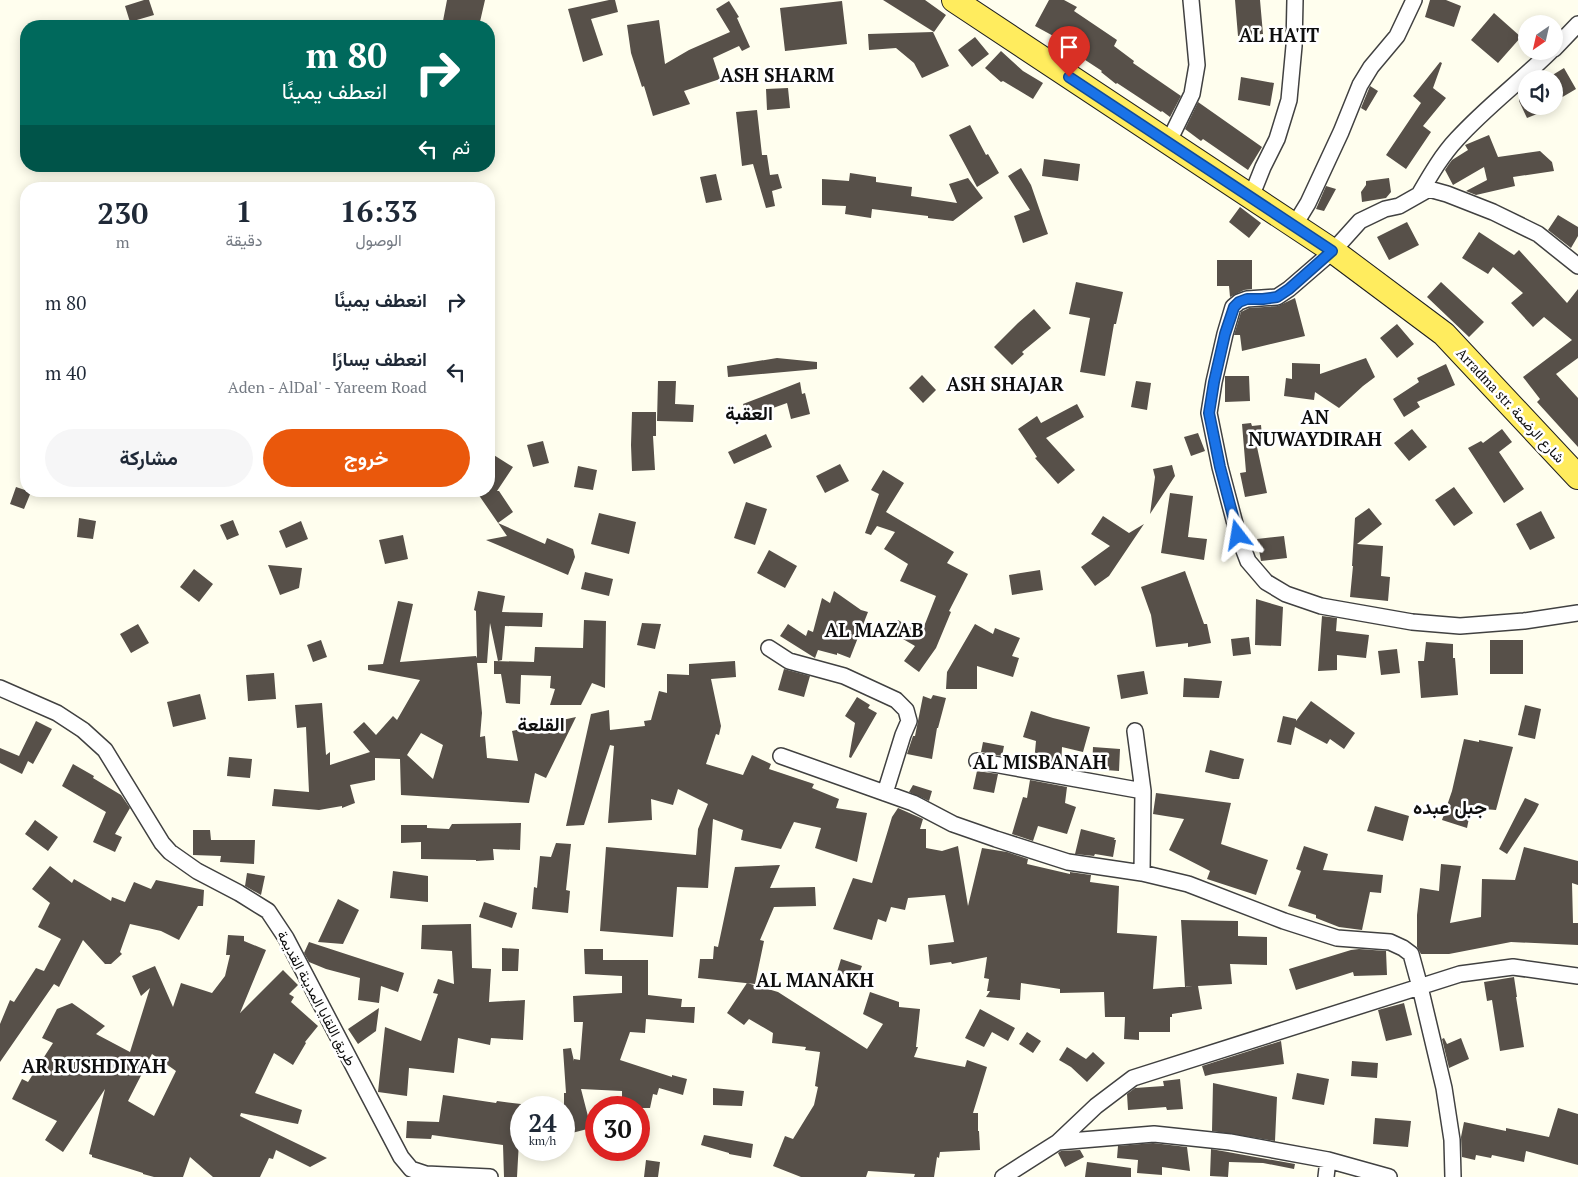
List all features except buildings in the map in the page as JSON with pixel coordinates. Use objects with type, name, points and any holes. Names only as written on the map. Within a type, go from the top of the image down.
[{"type":"main road","name":"Arradma str. شارع الرضمة","points":[[954,0],[1332,251],[1444,334],[1578,477]]},
{"type":"street","points":[[1168,143],[1192,94],[1197,64],[1191,0]]},
{"type":"street","points":[[1251,197],[1263,166],[1277,139],[1289,100],[1294,46],[1295,0]]},
{"type":"street","points":[[1294,226],[1308,203],[1341,132],[1360,85],[1371,67],[1397,36],[1414,0]]},
{"type":"street","points":[[1563,40],[1578,24]]},
{"type":"street","points":[[1420,193],[1434,169],[1457,139],[1492,104],[1542,60]]},
{"type":"street","points":[[1578,266],[1538,234],[1493,212],[1429,189],[1399,206],[1385,209],[1360,221],[1332,251],[1289,289],[1277,297],[1247,299],[1239,302],[1234,307],[1225,334],[1209,413],[1220,467],[1238,535],[1248,561],[1266,582],[1286,594],[1321,606],[1412,622],[1460,626],[1524,621],[1578,613]]},
{"type":"street","points":[[769,648],[788,660],[844,676],[896,700],[906,710],[909,721],[886,793]]},
{"type":"street","name":"طريق اللقايا المدينة القديمة","points":[[0,688],[57,713],[83,730],[105,750],[162,843],[170,852],[197,871],[268,911],[286,938],[401,1157],[411,1169],[426,1174],[490,1177]]},
{"type":"street","points":[[1135,731],[1143,790],[1142,873]]},
{"type":"street","points":[[781,756],[913,803],[953,824],[1068,862],[1142,873],[1188,884],[1284,921],[1337,938],[1390,942],[1403,948],[1410,954],[1420,988],[1444,1088],[1452,1140],[1453,1177]]},
{"type":"street","points":[[977,761],[1143,790]]},
{"type":"street","points":[[1003,1177],[1058,1142],[1096,1106],[1133,1078],[1460,974],[1513,967],[1578,976]]},
{"type":"street","points":[[1058,1142],[1154,1134],[1230,1142],[1328,1160],[1389,1177]]},
{"type":"street","points":[[1326,1177],[1328,1160]]},
{"type":"district","name":"AL HA'IT","points":[[1279,34]]},
{"type":"district","name":"ASH SHARM","points":[[777,74]]},
{"type":"district","name":"ASH SHAJAR","points":[[1005,383]]},
{"type":"district","name":"العقبة","points":[[749,412]]},
{"type":"district","name":"AN NUWAYDIRAH","points":[[1315,427]]},
{"type":"district","name":"AL MAZAB","points":[[874,629]]},
{"type":"district","name":"القلعة","points":[[541,723]]},
{"type":"district","name":"AL MISBANAH","points":[[1040,761]]},
{"type":"district","name":"جبل عبده","points":[[1450,806]]},
{"type":"district","name":"AL MANAKH","points":[[815,979]]},
{"type":"district","name":"AR RUSHDIYAH","points":[[94,1065]]},
{"type":"route","points":[[1069,77],[1332,251],[1289,289],[1277,297],[1247,299],[1239,302],[1234,307],[1225,334],[1209,413],[1220,467],[1238,535]]}]
